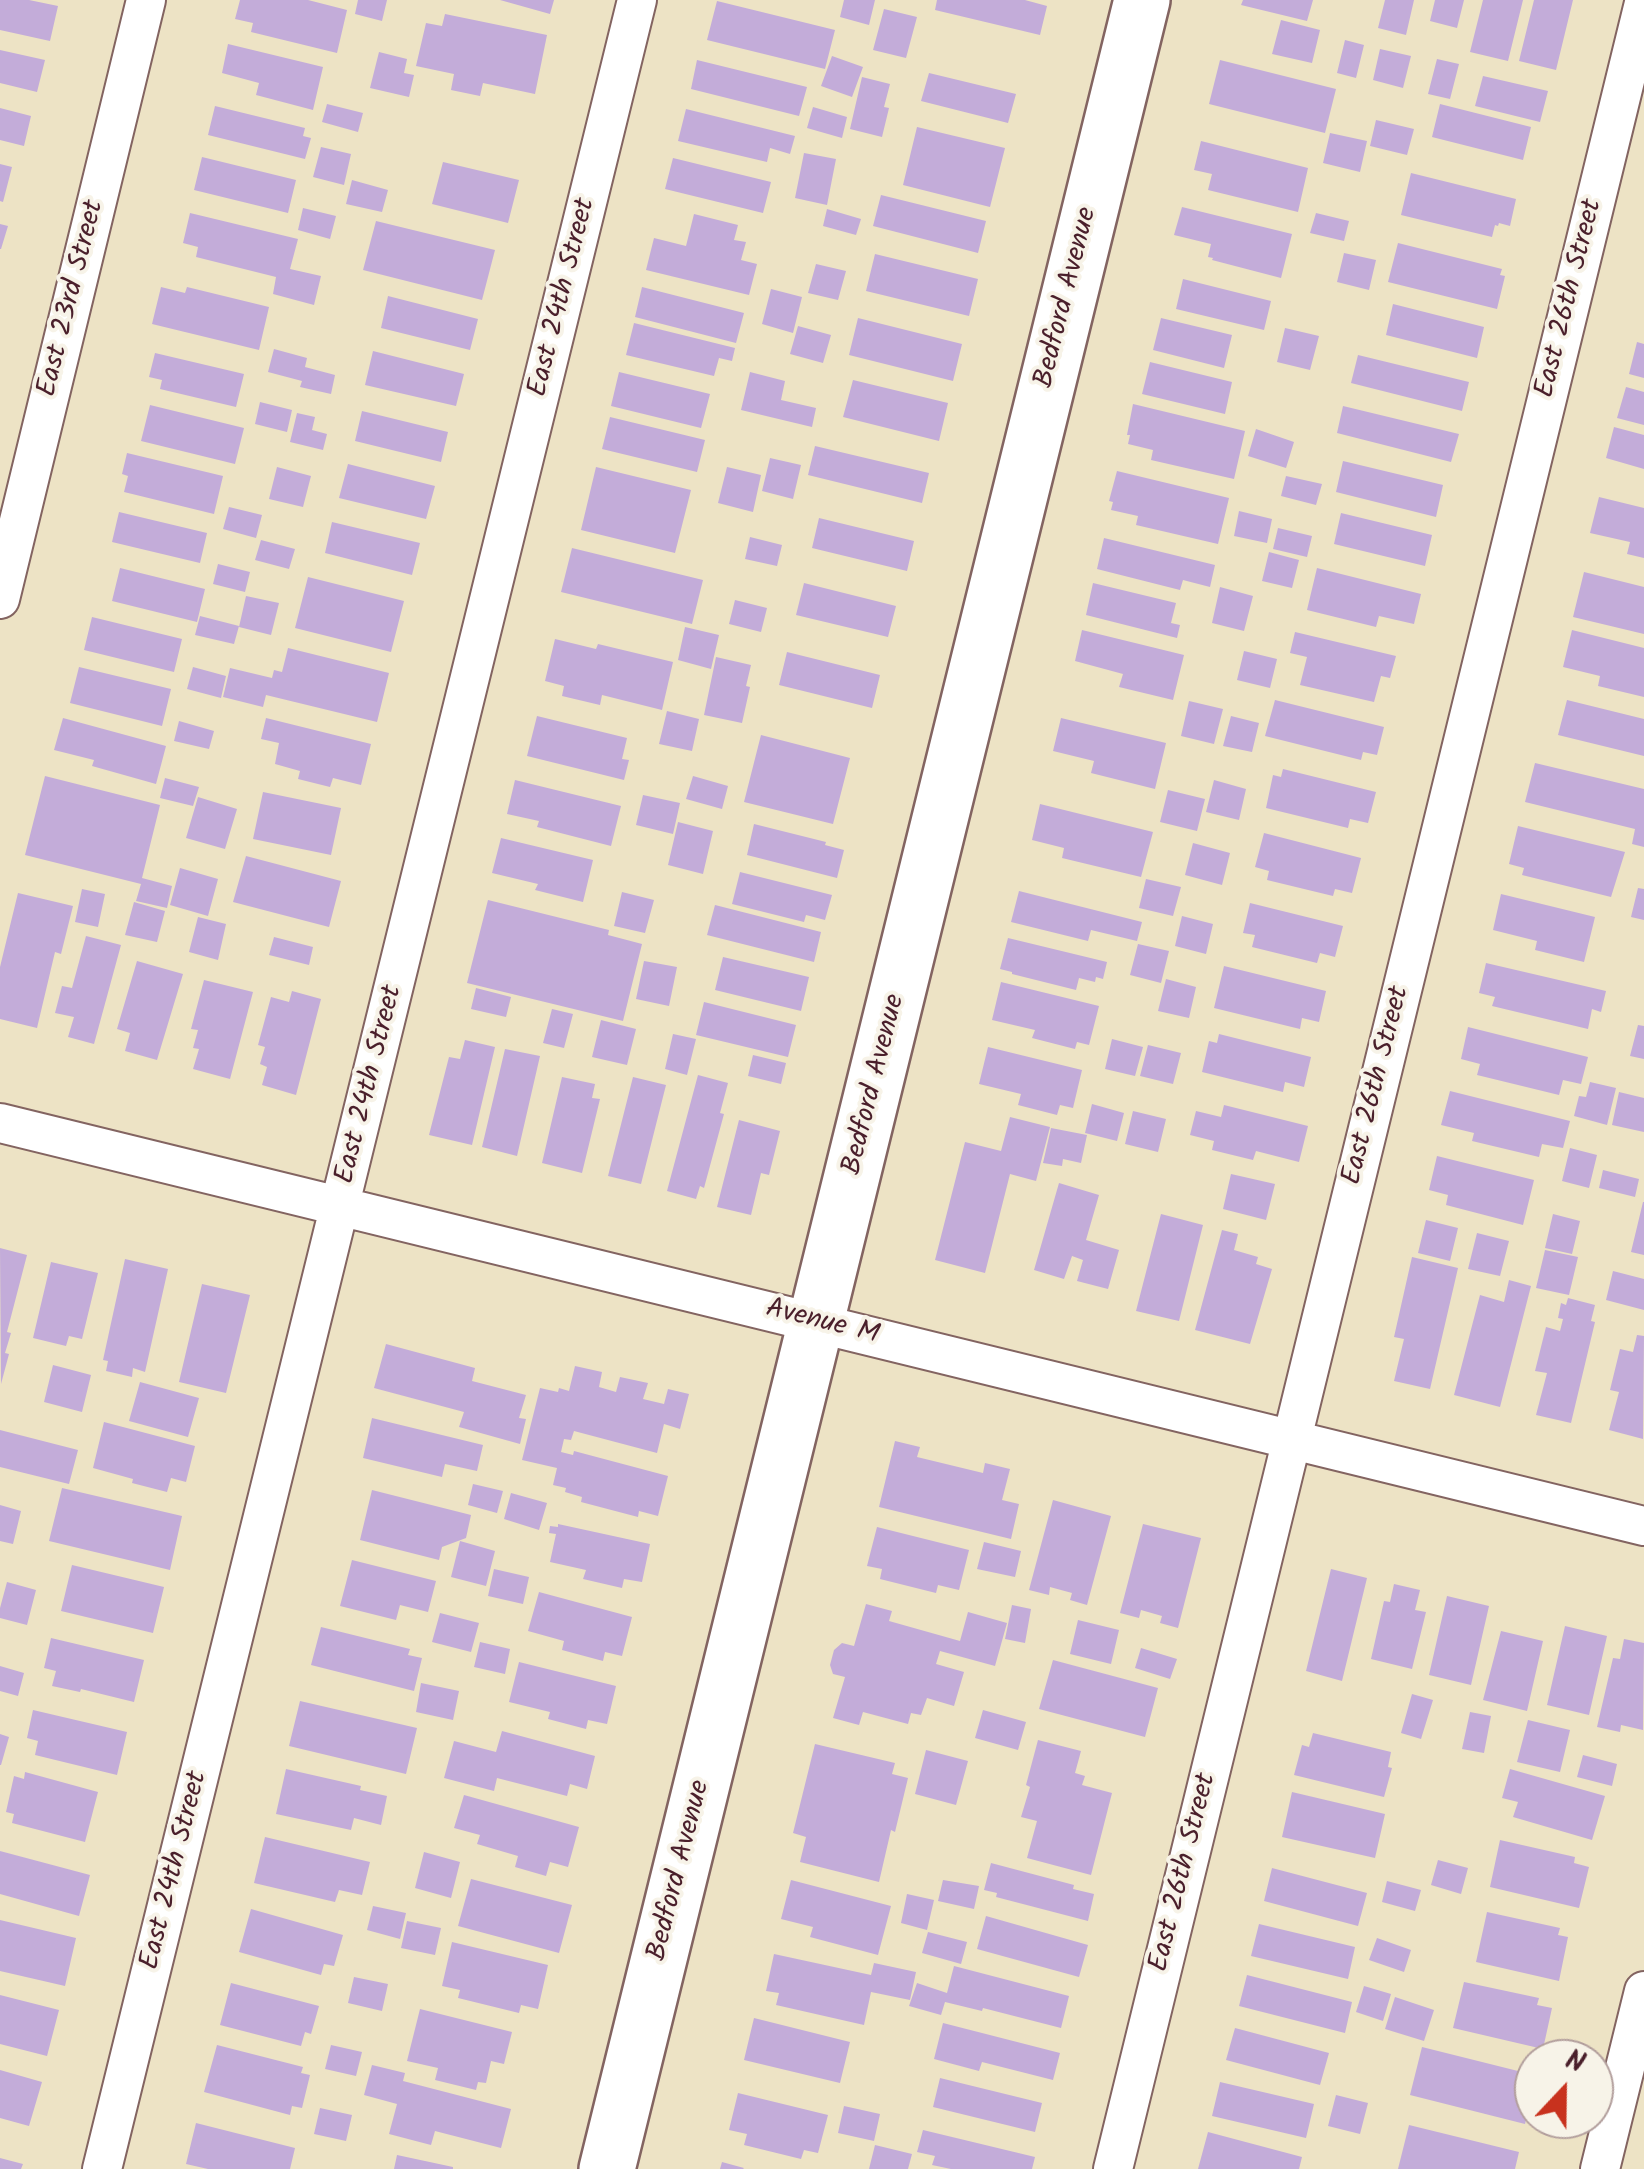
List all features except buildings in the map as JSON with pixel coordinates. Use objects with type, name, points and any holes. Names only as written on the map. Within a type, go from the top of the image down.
[{"type":"main road","name":"Bedford Avenue","points":[[607,2169],[1142,0]]},
{"type":"street","name":"East 23rd Street","points":[[0,598],[146,0]]},
{"type":"street","name":"East 24th Street","points":[[102,2169],[637,0]]},
{"type":"street","name":"East 26th Street","points":[[1113,2169],[1644,3]]},
{"type":"street","name":"Avenue M","points":[[0,1124],[1644,1526]]},
{"type":"street","points":[[1600,2169],[1644,1991]]}]
